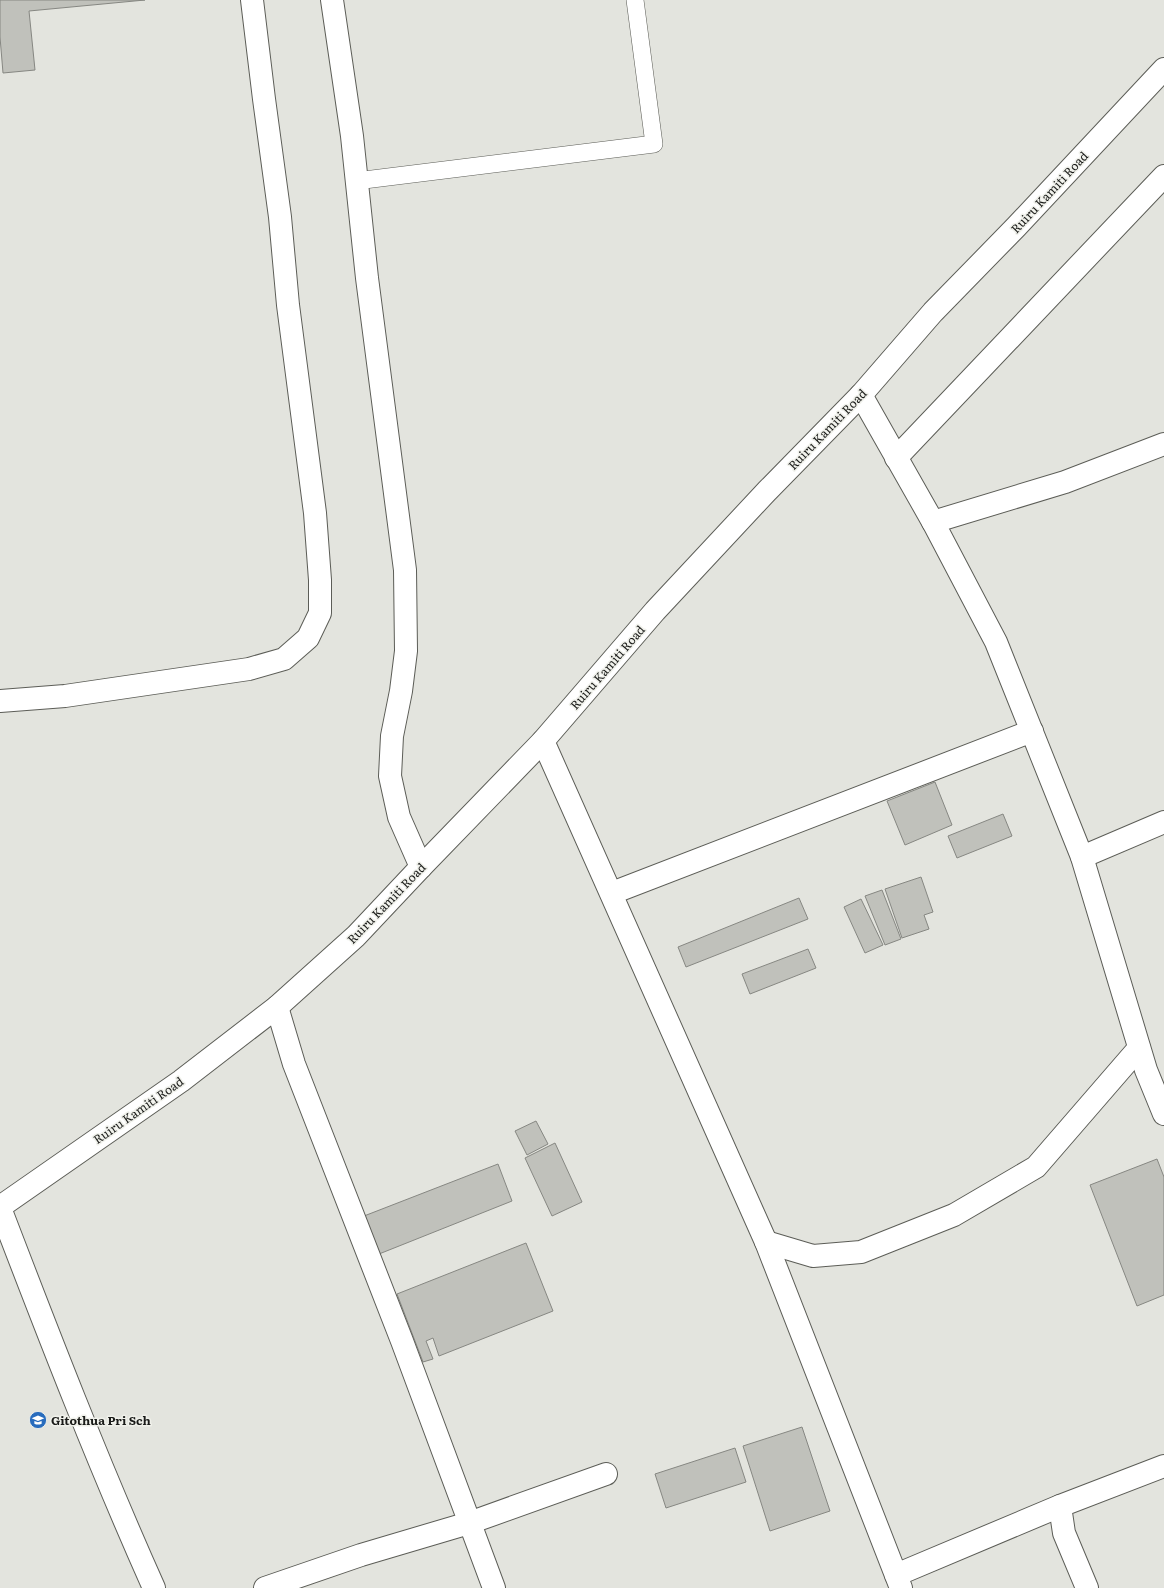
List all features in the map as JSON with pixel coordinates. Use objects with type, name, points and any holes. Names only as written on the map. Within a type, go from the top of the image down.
[{"type":"street","points":[[0,700],[65,696],[249,669],[284,659],[308,638],[320,614],[320,580],[315,513],[288,304],[280,217],[252,0]]},
{"type":"street","points":[[332,0],[352,136],[367,278],[405,570],[406,651],[401,691],[392,736],[390,776],[399,817],[420,867]]},
{"type":"street","name":"Ruiru Kamiti Road","points":[[0,1207],[181,1081],[277,1007],[356,936],[420,867],[543,741],[655,611],[767,491],[861,395],[933,312],[1016,227],[1164,69]]},
{"type":"street","points":[[896,458],[1164,176]]},
{"type":"street","points":[[861,395],[933,522],[996,642],[1082,857],[1146,1070],[1164,1114]]},
{"type":"street","points":[[933,522],[1065,482],[1164,444]]},
{"type":"street","points":[[612,893],[1032,732]]},
{"type":"street","points":[[543,741],[612,893],[766,1242],[898,1581],[1060,1506],[1164,1466]]},
{"type":"street","points":[[1082,857],[1164,822]]},
{"type":"street","points":[[277,1007],[294,1064],[402,1342],[494,1588]]},
{"type":"street","points":[[766,1242],[813,1256],[861,1252],[954,1215],[1036,1167],[1139,1048]]},
{"type":"street","points":[[0,1207],[148,1586]]},
{"type":"street","points":[[265,1588],[361,1555],[469,1523],[606,1474]]},
{"type":"street","points":[[1060,1506],[1064,1532],[1087,1588]]},
{"type":"lane","points":[[356,181],[654,144],[635,0]]},
{"type":"building","points":[[0,0],[145,0],[29,11],[35,70],[3,73],[0,37]]},
{"type":"building","points":[[935,782],[952,825],[905,845],[887,801]]},
{"type":"building","points":[[1003,814],[1012,836],[957,858],[948,836]]},
{"type":"building","points":[[921,877],[933,912],[924,915],[929,929],[902,938],[885,889]]},
{"type":"building","points":[[882,890],[901,939],[885,945],[865,896]]},
{"type":"building","points":[[799,898],[808,919],[686,967],[678,947]]},
{"type":"building","points":[[861,899],[883,945],[865,953],[844,907]]},
{"type":"building","points":[[808,949],[816,968],[750,994],[742,974]]},
{"type":"building","points":[[536,1121],[548,1144],[527,1155],[515,1131]]},
{"type":"building","points":[[555,1143],[582,1202],[552,1216],[525,1158]]},
{"type":"building","points":[[1157,1159],[1164,1177],[1164,1295],[1137,1306],[1090,1185]]},
{"type":"building","points":[[498,1164],[512,1201],[379,1254],[364,1216]]},
{"type":"building","points":[[526,1243],[553,1311],[439,1356],[433,1338],[426,1341],[433,1359],[423,1362],[397,1294]]},
{"type":"building","points":[[802,1427],[830,1511],[770,1531],[743,1446]]},
{"type":"building","points":[[735,1448],[746,1482],[666,1508],[655,1474]]},
{"type":"place","name":"Gitothua Pri Sch","points":[[38,1420]]}]
